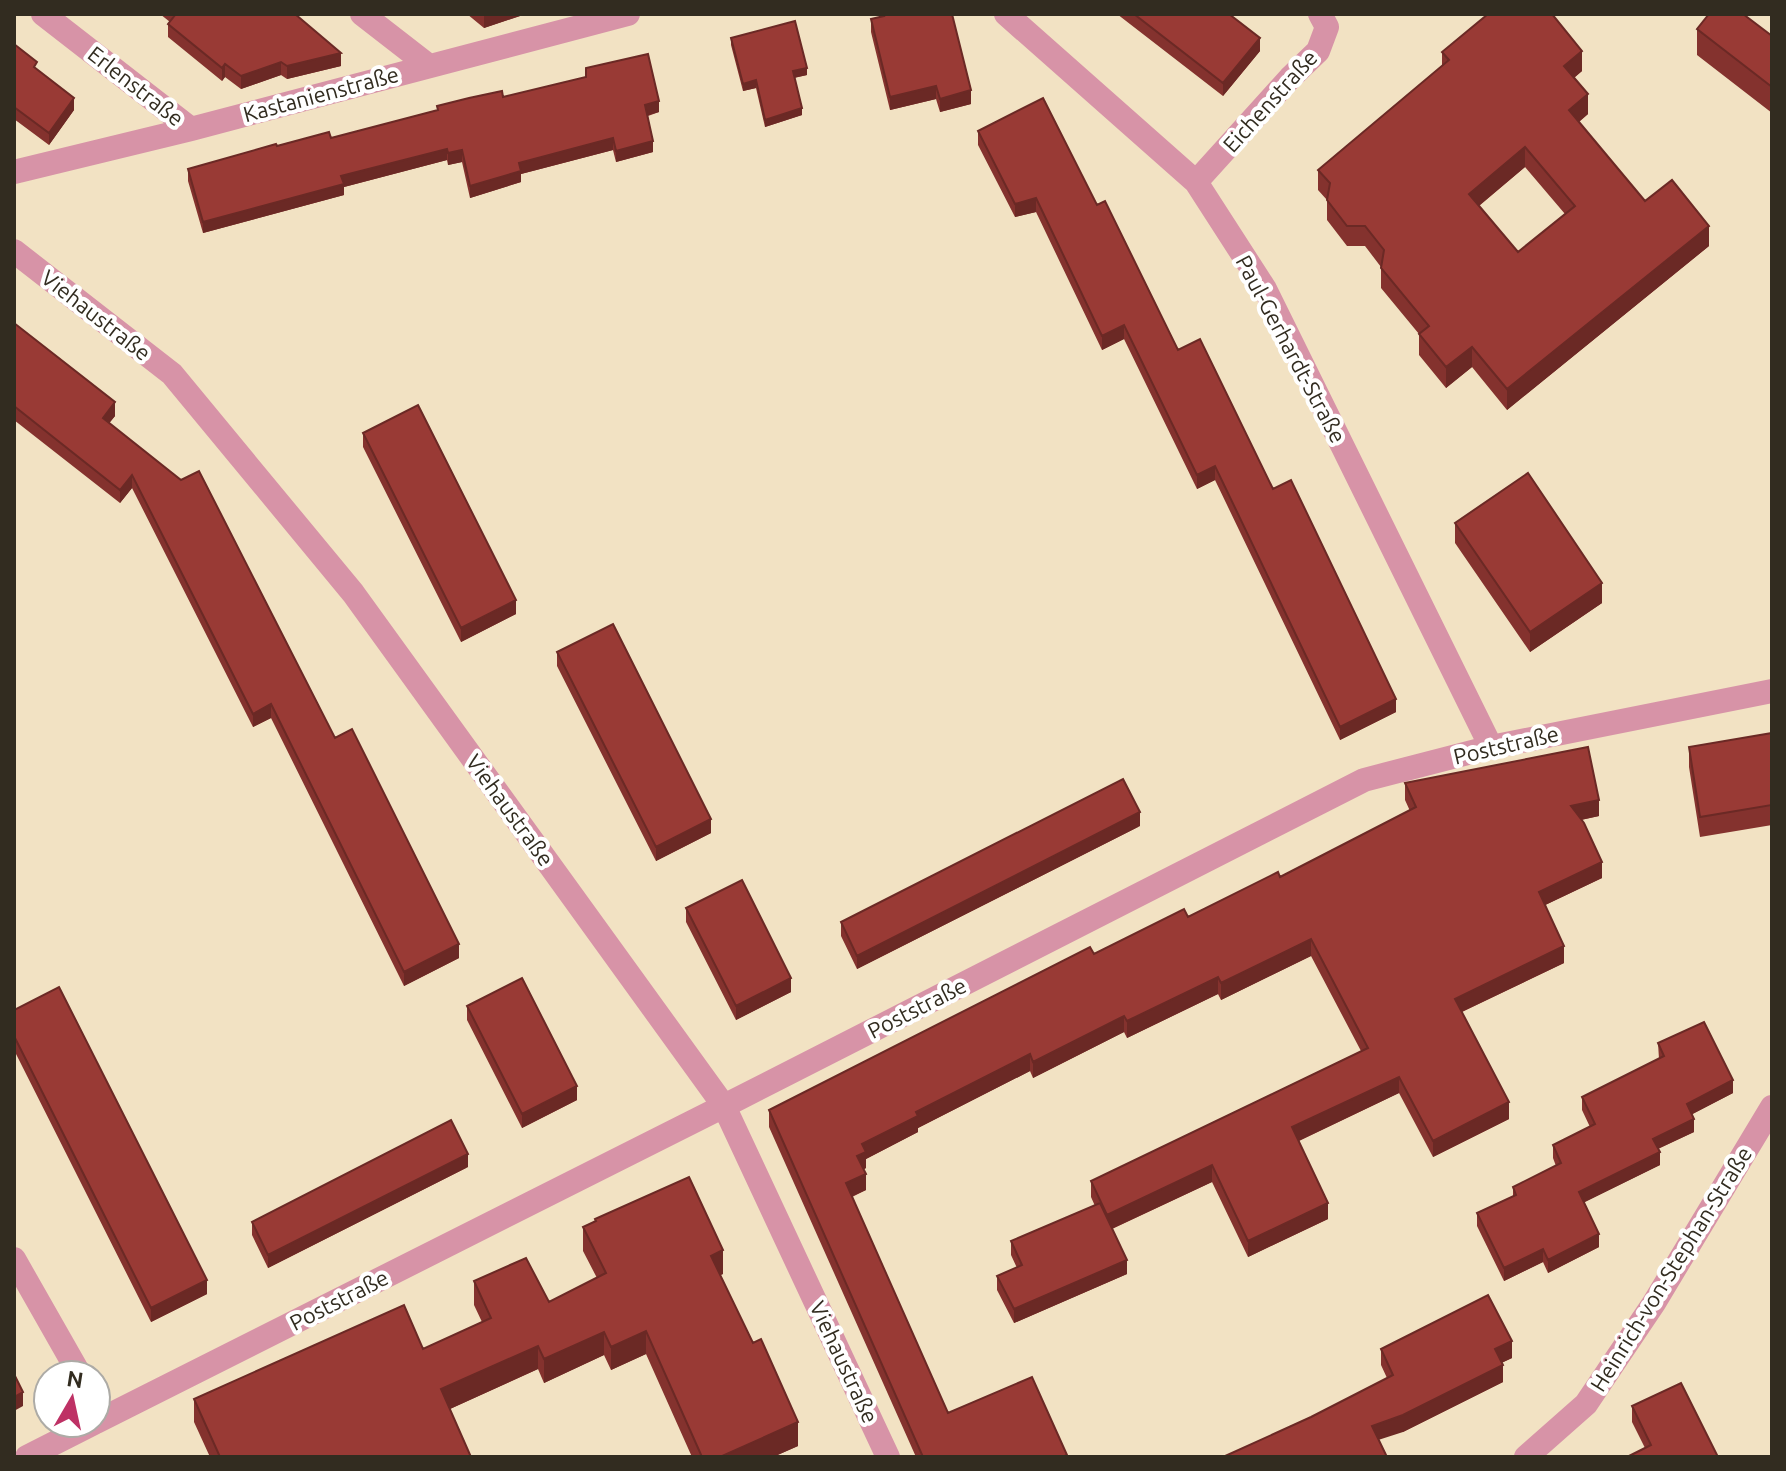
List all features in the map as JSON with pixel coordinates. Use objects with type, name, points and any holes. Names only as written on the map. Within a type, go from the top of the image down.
[{"type":"street","name":"Erlenstraße","points":[[43,14],[191,129]]},
{"type":"street","points":[[362,14],[429,66]]},
{"type":"street","name":"Kastanienstraße","points":[[14,172],[191,129],[628,14]]},
{"type":"street","name":"Paul-Gerhardt-Straße","points":[[1006,14],[1196,182],[1265,289],[1491,747]]},
{"type":"street","name":"Eichenstraße","points":[[1196,182],[1318,51],[1327,27],[1320,14]]},
{"type":"street","name":"Viehaustraße","points":[[14,251],[172,374],[353,593],[724,1106],[888,1457]]},
{"type":"street","name":"Poststraße","points":[[112,1409],[724,1106],[1364,780],[1491,747],[1772,691]]},
{"type":"street","name":"Heinrich-von-Stephan-Straße","points":[[1526,1457],[1586,1404],[1654,1303],[1772,1107]]},
{"type":"street","points":[[14,1259],[71,1359]]},
{"type":"street","name":"Poststraße","points":[[27,1457],[58,1439]]},
{"type":"building","points":[[176,14],[295,14],[341,53],[287,66],[281,62],[241,76],[225,64],[222,68],[168,24]]},
{"type":"building","points":[[883,14],[952,14],[971,90],[940,99],[936,86],[890,97],[871,19]]},
{"type":"building","points":[[1134,14],[1229,14],[1260,38],[1223,83]]},
{"type":"building","points":[[1488,14],[1552,14],[1582,51],[1564,66],[1588,94],[1569,110],[1645,201],[1672,180],[1709,226],[1507,389],[1472,347],[1446,367],[1419,334],[1429,326],[1381,268],[1384,250],[1365,226],[1347,226],[1327,200],[1330,183],[1318,170],[1449,60],[1442,52]],"holes":[[[1525,147],[1575,206],[1518,252],[1469,194]]]},
{"type":"building","points":[[1709,14],[1743,14],[1772,36],[1772,87],[1697,29]]},
{"type":"building","points":[[795,21],[807,68],[793,71],[802,108],[765,120],[756,80],[743,84],[731,38]]},
{"type":"building","points":[[14,44],[37,62],[34,67],[74,98],[49,133],[14,107]]},
{"type":"building","points":[[648,54],[659,101],[645,105],[653,141],[616,151],[613,138],[519,163],[521,171],[470,186],[462,150],[448,153],[447,149],[341,176],[344,184],[203,222],[188,169],[329,132],[331,138],[438,110],[437,106],[469,98],[502,91],[503,97],[586,77],[586,68]]},
{"type":"building","points":[[1043,98],[1097,205],[1105,201],[1178,350],[1200,339],[1273,489],[1291,480],[1396,699],[1340,727],[1215,466],[1197,475],[1124,325],[1102,336],[1036,198],[1015,204],[978,131]]},
{"type":"building","points":[[14,323],[115,402],[103,418],[181,480],[199,471],[335,738],[352,729],[459,944],[404,972],[271,704],[253,714],[132,475],[120,490],[14,406]]},
{"type":"building","points":[[418,405],[516,600],[461,628],[363,433]]},
{"type":"building","points":[[1528,473],[1602,583],[1530,632],[1455,523]]},
{"type":"building","points":[[613,624],[711,819],[656,847],[557,652]]},
{"type":"building","points":[[1772,733],[1772,805],[1700,817],[1689,747]]},
{"type":"building","points":[[1588,747],[1599,800],[1571,806],[1584,823],[1602,862],[1539,892],[1564,946],[1455,999],[1509,1102],[1433,1141],[1399,1077],[1292,1127],[1328,1203],[1248,1241],[1212,1165],[1107,1215],[1091,1181],[1368,1048],[1311,939],[1221,983],[1218,977],[1127,1021],[1124,1016],[1033,1062],[1030,1054],[916,1112],[918,1116],[862,1144],[866,1152],[857,1156],[866,1174],[846,1183],[948,1413],[1032,1377],[1067,1455],[923,1457],[769,1110],[1090,947],[1094,954],[1184,909],[1188,917],[1278,872],[1280,877],[1416,807],[1405,783]]},
{"type":"building","points":[[1123,779],[1140,812],[857,956],[841,922]]},
{"type":"building","points":[[742,880],[791,978],[736,1006],[686,908]]},
{"type":"building","points":[[522,978],[577,1086],[522,1114],[467,1006]]},
{"type":"building","points":[[59,987],[207,1280],[151,1308],[14,1036],[14,1010]]},
{"type":"building","points":[[1704,1022],[1733,1080],[1687,1104],[1694,1119],[1653,1139],[1660,1152],[1579,1192],[1599,1234],[1548,1260],[1543,1249],[1504,1268],[1477,1213],[1516,1195],[1513,1187],[1561,1163],[1553,1145],[1595,1124],[1582,1097],[1664,1056],[1658,1043]]},
{"type":"building","points":[[451,1120],[468,1154],[268,1255],[252,1222]]},
{"type":"building","points":[[689,1177],[723,1250],[711,1256],[753,1343],[761,1339],[798,1422],[720,1457],[702,1457],[646,1331],[611,1347],[604,1332],[544,1359],[538,1346],[441,1389],[471,1457],[220,1457],[194,1399],[404,1305],[423,1349],[491,1318],[474,1281],[526,1258],[549,1302],[606,1273],[583,1227]]},
{"type":"building","points":[[1100,1203],[1127,1260],[1014,1309],[997,1276],[1022,1265],[1011,1241]]},
{"type":"building","points":[[1488,1295],[1512,1341],[1495,1349],[1503,1365],[1403,1415],[1372,1426],[1387,1457],[1223,1457],[1393,1375],[1381,1349]]},
{"type":"building","points":[[14,1374],[23,1392],[14,1397]]},
{"type":"building","points":[[1681,1383],[1718,1457],[1627,1457],[1651,1445],[1632,1406]]}]
